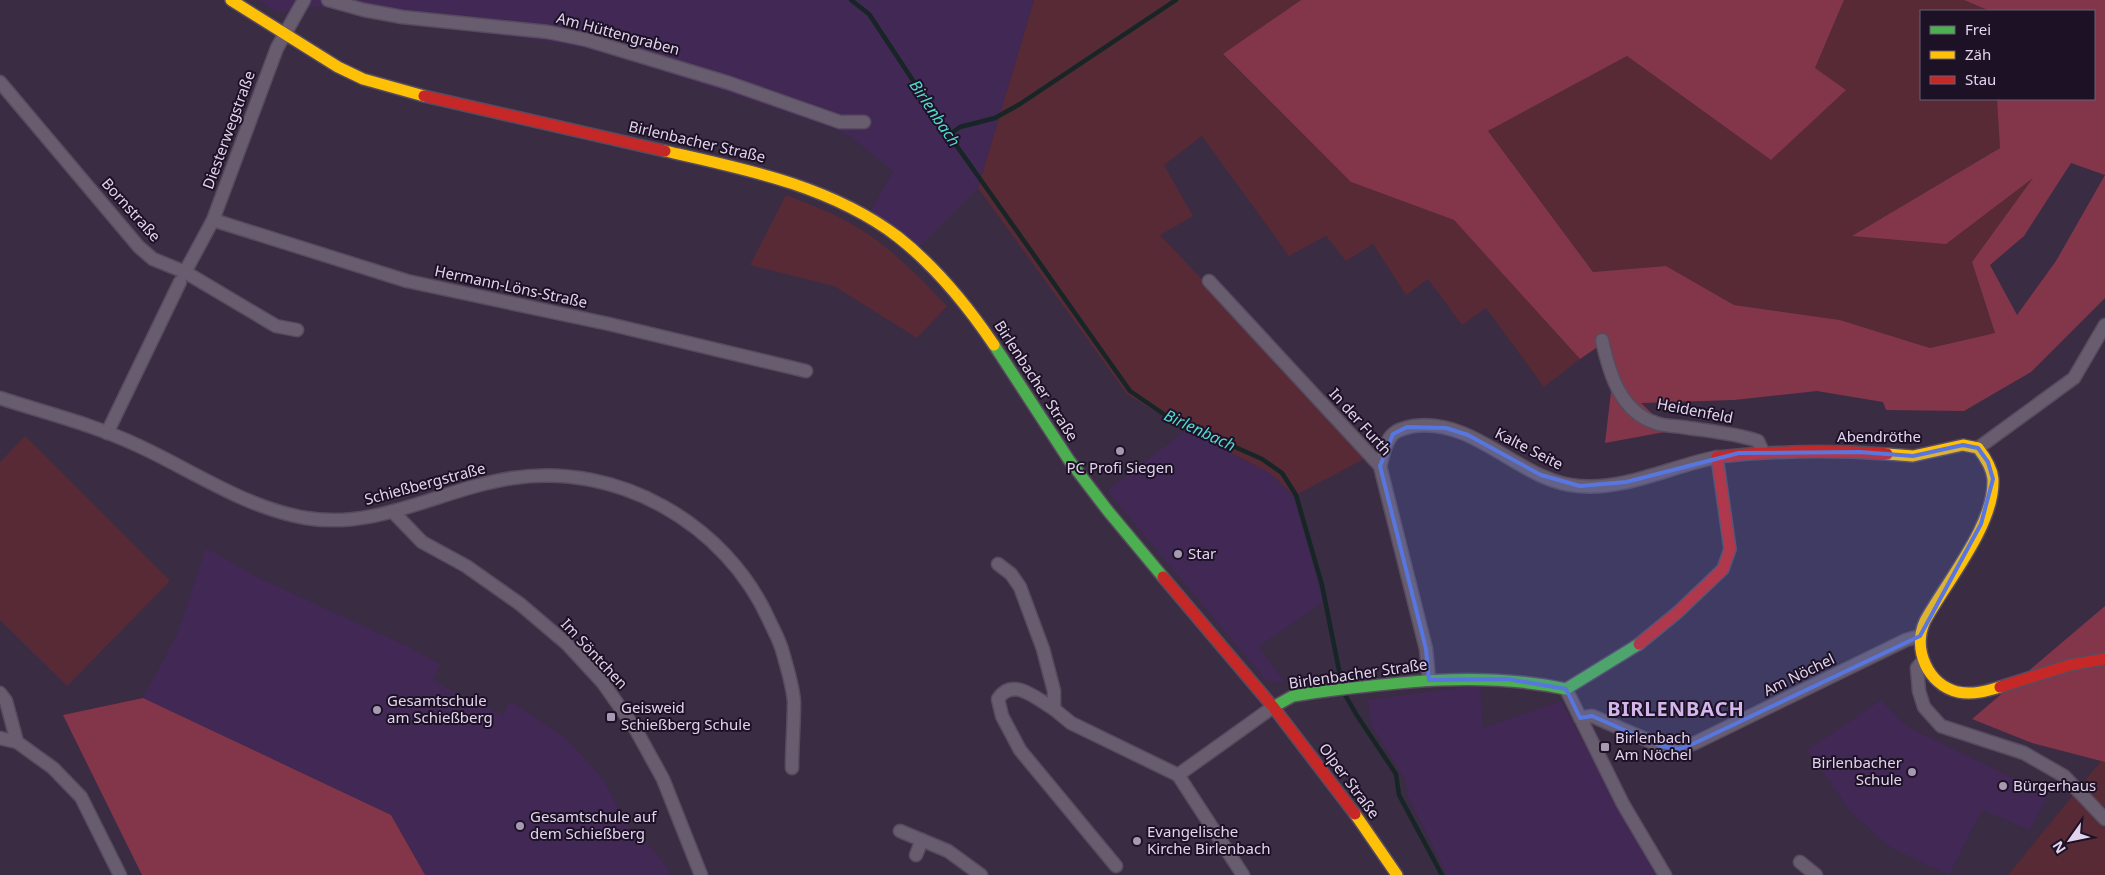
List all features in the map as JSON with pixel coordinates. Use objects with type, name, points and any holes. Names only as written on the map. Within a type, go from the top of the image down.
[{"type":"main road","name":"Birlenbacher Straße","points":[[231,0],[285,36],[338,67],[363,78],[389,87],[453,103],[746,169],[784,180],[844,205],[892,234],[915,251],[953,290],[977,322],[1049,433],[1092,491],[1273,708],[1287,698],[1429,680],[1507,679],[1566,690]]},
{"type":"main road","name":"Abendröthe","points":[[1717,457],[1763,452],[1860,452],[1913,456],[1964,444],[1978,448]]},
{"type":"main road","points":[[1978,448],[1988,462],[1993,479],[1990,497],[1981,524],[1968,549],[1927,618],[1920,636],[1923,660],[1933,676],[1943,686],[1955,691],[1969,693],[1983,692],[2070,665],[2105,659]]},
{"type":"main road","points":[[1566,690],[1639,644],[1678,612],[1723,569],[1730,549],[1717,457]]},
{"type":"main road","name":"Olper Straße","points":[[1273,708],[1351,808],[1397,875]]},
{"type":"street","name":"Diesterwegstraße","points":[[182,277],[213,220],[277,48],[304,0]]},
{"type":"street","name":"Am Hüttengraben","points":[[328,0],[364,10],[402,17],[548,32],[587,40],[729,83],[840,122],[864,122]]},
{"type":"street","name":"Bornstraße","points":[[3,91],[139,247],[153,259],[182,277],[276,326],[297,330]]},
{"type":"street","name":"Hermann-Löns-Straße","points":[[213,220],[408,281],[610,324],[806,371]]},
{"type":"street","points":[[108,433],[182,277]]},
{"type":"street","name":"In der Furth","points":[[1209,281],[1380,466],[1426,649],[1429,680]]},
{"type":"street","points":[[1978,448],[2074,378],[2105,325]]},
{"type":"street","name":"Heidenfeld","points":[[1602,340],[1606,360],[1616,389],[1635,411],[1655,423],[1742,436],[1758,441],[1763,452]]},
{"type":"street","name":"Schießbergstraße","points":[[0,398],[108,433],[137,445],[225,490],[284,514],[308,518],[337,520],[394,512],[476,484],[546,475],[598,482],[635,493],[673,511],[704,534],[744,575],[762,605],[782,650],[794,700],[792,768]]},
{"type":"street","name":"Kalte Seite","points":[[1380,466],[1385,449],[1393,434],[1407,427],[1422,425],[1446,428],[1468,435],[1541,475],[1559,483],[1580,486],[1601,486],[1626,482],[1717,457]]},
{"type":"street","name":"Im Söntchen","points":[[394,512],[422,542],[466,566],[520,604],[568,644],[603,684],[636,730],[663,779],[702,875]]},
{"type":"street","points":[[998,564],[1011,574],[1020,587],[1043,649],[1054,691],[1054,709]]},
{"type":"street","name":"Am Nöchel","points":[[1580,718],[1592,716],[1661,746],[1679,749],[1695,743],[1906,640],[1920,636]]},
{"type":"street","points":[[1923,660],[1918,668],[1919,691],[1924,707],[1941,726],[2024,753],[2064,776],[2105,819]]},
{"type":"street","points":[[1116,866],[1020,750],[1002,716],[998,699],[1002,693],[1010,688],[1023,690],[1054,709],[1071,723],[1178,775],[1243,875]]},
{"type":"street","points":[[1566,690],[1623,804],[1665,875]]},
{"type":"street","points":[[0,692],[8,708],[17,742]]},
{"type":"street","points":[[1178,775],[1273,708]]},
{"type":"street","points":[[0,738],[17,742],[53,768],[81,797],[120,875]]},
{"type":"street","points":[[900,831],[948,851],[981,875]]},
{"type":"street","points":[[916,855],[922,840]]},
{"type":"street","points":[[1800,862],[1816,875]]},
{"type":"highlighted area","points":[[1407,427],[1446,428],[1468,435],[1541,475],[1580,486],[1626,482],[1739,453],[1860,452],[1913,456],[1963,445],[1978,448],[1988,462],[1993,479],[1981,524],[1920,636],[1695,743],[1679,749],[1661,746],[1592,716],[1580,718],[1566,689],[1507,679],[1429,680],[1426,649],[1380,466],[1393,434]]},
{"type":"shaded area","points":[[258,0],[1034,0],[978,188],[912,254],[865,221],[893,171],[851,137],[830,127],[634,62],[580,47],[317,7],[278,13]]},
{"type":"shaded area","points":[[1034,0],[1301,0],[1223,55],[1351,182],[1454,220],[1580,359],[1544,387],[1486,308],[1462,325],[1428,279],[1406,295],[1373,244],[1346,261],[1326,236],[1289,256],[1202,136],[1164,165],[1193,216],[1160,235],[1370,456],[1294,496],[1270,473],[1186,430],[1127,394],[978,188]]},
{"type":"shaded area","points":[[1301,0],[1844,0],[1815,68],[1846,90],[1771,160],[1627,56],[1488,131],[1593,272],[1666,266],[1734,305],[1840,320],[1930,348],[1995,333],[1972,262],[2033,178],[1946,244],[1852,236],[2000,148],[1997,100],[2095,100],[2095,10],[1988,10],[1964,0],[2105,0],[2105,175],[2105,298],[2031,372],[1964,411],[1886,410],[1883,402],[1817,391],[1734,400],[1641,403],[1670,431],[1605,443],[1611,392],[1599,346],[1580,359],[1454,220],[1351,182],[1223,54]],"holes":[[[2071,163],[2105,175],[2056,261],[2017,315],[1990,265],[2024,236]]]},
{"type":"shaded area","points":[[1844,0],[1964,0],[1988,10],[1920,10],[1920,100],[1997,100],[2001,147],[1853,236],[2035,176],[1972,262],[1995,333],[1930,348],[1840,320],[1734,305],[1666,266],[1593,272],[1488,131],[1627,56],[1771,160],[1845,90],[1815,68]]},
{"type":"shaded area","points":[[786,195],[833,214],[872,237],[906,264],[947,306],[917,338],[834,286],[750,265]]},
{"type":"shaded area","points":[[1186,430],[1270,473],[1294,496],[1323,602],[1258,647],[1284,681],[1276,683],[1265,679],[1107,491]]},
{"type":"shaded area","points":[[25,436],[170,581],[67,686],[0,620],[0,462]]},
{"type":"shaded area","points":[[206,548],[259,578],[407,646],[440,664],[433,681],[503,716],[510,701],[567,739],[603,779],[628,827],[647,843],[668,868],[670,875],[425,875],[391,815],[143,698],[177,634]]},
{"type":"shaded area","points":[[2105,606],[2105,762],[2032,743],[1972,719]]},
{"type":"shaded area","points":[[1480,685],[1483,728],[1561,701],[1656,875],[1447,875],[1408,796],[1406,781],[1371,725],[1368,700]]},
{"type":"shaded area","points":[[143,698],[391,815],[425,875],[142,875],[63,715]]},
{"type":"shaded area","name":"Birlenbacher Schule","points":[[1881,700],[1906,726],[2048,795],[2030,830],[1982,810],[1949,875],[1890,847],[1851,812],[1807,750]]},
{"type":"shaded area","points":[[2101,761],[2105,762],[2105,875],[2008,875]]},
{"type":"waterway","name":"Birlenbach","points":[[851,0],[869,14],[949,135],[1130,391],[1168,417],[1262,459],[1282,473],[1296,495],[1322,585],[1342,685]]},
{"type":"waterway","points":[[949,135],[960,127],[995,118],[1020,104],[1176,0]]},
{"type":"waterway","name":"Birlenbach","points":[[1344,693],[1396,774],[1399,795],[1442,875]]},
{"type":"traffic: fast","points":[[994,345],[1069,460],[1108,511],[1163,577]]},
{"type":"traffic: fast","points":[[1273,707],[1293,696],[1375,685],[1439,680],[1503,680],[1566,689],[1639,644]]},
{"type":"traffic: slow","points":[[231,0],[338,67],[363,79],[424,96]]},
{"type":"traffic: slow","points":[[665,151],[726,165],[786,182],[816,192],[872,219],[898,237],[938,274],[962,301],[994,345]]},
{"type":"traffic: slow","points":[[1887,454],[1913,456],[1963,445],[1978,448],[1988,463],[1993,479],[1992,497],[1986,515],[1968,553],[1925,621],[1920,643],[1925,664],[1938,682],[1947,688],[1958,692],[1974,693],[2000,687]]},
{"type":"traffic: slow","points":[[1355,814],[1397,875]]},
{"type":"traffic: jam","points":[[424,96],[665,151]]},
{"type":"traffic: jam","points":[[1639,644],[1678,612],[1723,569],[1730,549],[1717,457],[1759,453],[1802,452],[1887,454]]},
{"type":"traffic: jam","points":[[1163,577],[1274,708],[1355,814]]},
{"type":"traffic: jam","points":[[2000,687],[2070,665],[2105,659]]},
{"type":"place","name":"PC Profi Siegen","points":[[1120,451]]},
{"type":"place","name":"Star","points":[[1178,554]]},
{"type":"place","name":"Gesamtschule am Schießberg","points":[[377,710]]},
{"type":"place","name":"Geisweid Schießberg Schule","points":[[611,717]]},
{"type":"place","name":"Birlenbach Am Nöchel","points":[[1605,747]]},
{"type":"place","name":"Birlenbacher Schule","points":[[1912,772]]},
{"type":"place","name":"Bürgerhaus","points":[[2003,786]]},
{"type":"place","name":"Gesamtschule auf dem Schießberg","points":[[520,826]]},
{"type":"place","name":"Evangelische Kirche Birlenbach","points":[[1137,841]]},
{"type":"district","name":"BIRLENBACH","points":[[1676,709]]}]
